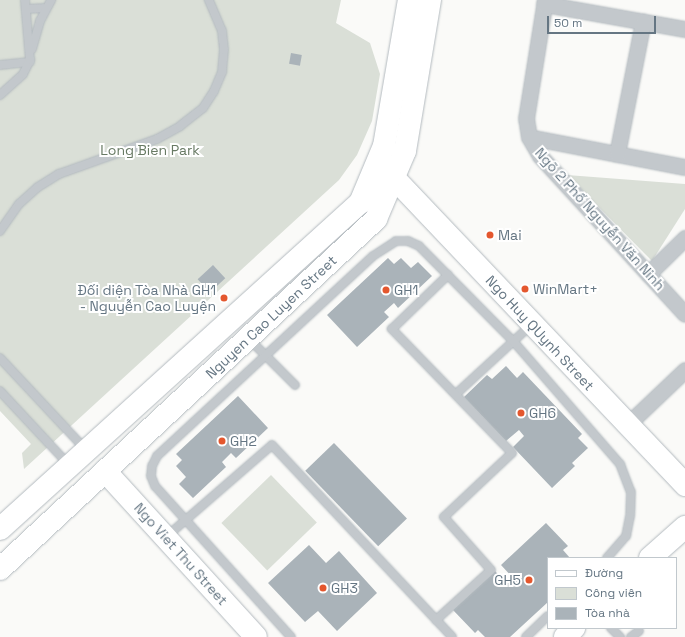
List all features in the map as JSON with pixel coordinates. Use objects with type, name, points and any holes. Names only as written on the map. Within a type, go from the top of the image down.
[{"type":"street","name":"Nguyen Cao Luyen Street","points":[[0,529],[360,203],[377,168],[384,146],[409,0]]},
{"type":"street","name":"Nguyen Cao Luyen Street","points":[[0,569],[376,219],[395,179],[405,151],[430,0]]},
{"type":"street","points":[[545,2],[685,29]]},
{"type":"street","name":"Ngõ 2 Phố Nguyễn Văn Ninh","points":[[545,2],[526,118],[529,137],[540,156],[685,314]]},
{"type":"street","points":[[617,154],[643,22]]},
{"type":"street","points":[[529,137],[685,167]]},
{"type":"street","name":"Ngo Huy QUynh Street","points":[[377,168],[395,179],[685,485]]},
{"type":"street","points":[[648,274],[685,238]]},
{"type":"street","points":[[627,425],[685,370]]},
{"type":"street","name":"Ngo Viet Thu Street","points":[[105,471],[256,637]]},
{"type":"street","points":[[651,557],[685,527]]},
{"type":"street","points":[[565,637],[573,629]]},
{"type":"lane","points":[[25,0],[30,57]]},
{"type":"lane","points":[[0,96],[23,74],[46,8],[51,0]]},
{"type":"lane","points":[[0,230],[19,204],[38,187],[59,174],[157,139],[180,126],[203,108],[214,91],[222,72],[224,50],[222,31],[209,0]]},
{"type":"lane","points":[[26,9],[46,8]]},
{"type":"lane","points":[[0,65],[30,57]]},
{"type":"lane","points":[[290,637],[155,486],[152,466],[157,456],[266,357],[373,256],[396,241],[408,241],[419,246],[448,275],[514,342],[584,420],[624,472],[631,492],[630,516],[626,536],[608,557]]},
{"type":"lane","points":[[436,620],[491,570],[444,517],[512,453],[457,393],[392,329],[448,275]]},
{"type":"lane","points":[[457,393],[532,324]]},
{"type":"lane","points":[[248,338],[294,385]]},
{"type":"lane","points":[[0,358],[87,451]]},
{"type":"lane","points":[[0,392],[70,466]]},
{"type":"lane","points":[[166,538],[272,445],[452,637]]},
{"type":"lane","points":[[526,637],[547,617]]},
{"type":"lane","points":[[612,629],[620,637]]},
{"type":"lane","points":[[631,637],[639,631]]},
{"type":"green space","name":"Long Bien Park","points":[[0,0],[341,0],[336,23],[370,43],[380,74],[372,121],[357,155],[339,180],[24,469],[22,453],[31,444],[0,411]]},
{"type":"green space","points":[[567,175],[685,184],[685,209],[652,261]]},
{"type":"green space","points":[[271,475],[317,522],[267,570],[221,523]]},
{"type":"building","points":[[291,53],[302,55],[300,66],[289,64]]},
{"type":"building","name":"GH1","points":[[388,258],[394,264],[401,258],[411,268],[418,262],[432,276],[398,308],[394,303],[384,312],[389,317],[357,347],[327,315]]},
{"type":"building","points":[[213,265],[225,278],[210,292],[198,279]]},
{"type":"building","name":"GH6","points":[[506,366],[517,378],[523,372],[582,434],[578,438],[588,448],[572,463],[575,466],[552,488],[513,447],[524,436],[519,430],[506,441],[464,397],[487,375],[492,379]]},
{"type":"building","name":"GH2","points":[[238,396],[268,428],[236,458],[231,453],[222,462],[226,467],[193,498],[179,484],[186,477],[176,466],[182,460],[176,454]]},
{"type":"building","points":[[334,443],[407,519],[378,546],[305,471]]},
{"type":"building","name":"GH5","points":[[546,523],[568,546],[563,550],[569,557],[547,557],[547,603],[510,637],[485,637],[478,630],[475,633],[453,610],[495,571],[506,583],[512,577],[501,565]]},
{"type":"building","name":"GH3","points":[[309,545],[326,563],[339,551],[377,593],[337,631],[318,611],[305,622],[268,583]]},
{"type":"place","name":"Mai","points":[[490,235]]},
{"type":"place","name":"WinMart+","points":[[525,289]]},
{"type":"place","name":"GH1","points":[[386,290]]},
{"type":"place","name":"Đối diện Tòa Nhà GH1 - Nguyễn Cao Luyện","points":[[224,298]]},
{"type":"place","name":"GH6","points":[[521,413]]},
{"type":"place","name":"GH2","points":[[222,441]]},
{"type":"place","name":"GH5","points":[[529,580]]},
{"type":"place","name":"GH3","points":[[323,588]]}]
